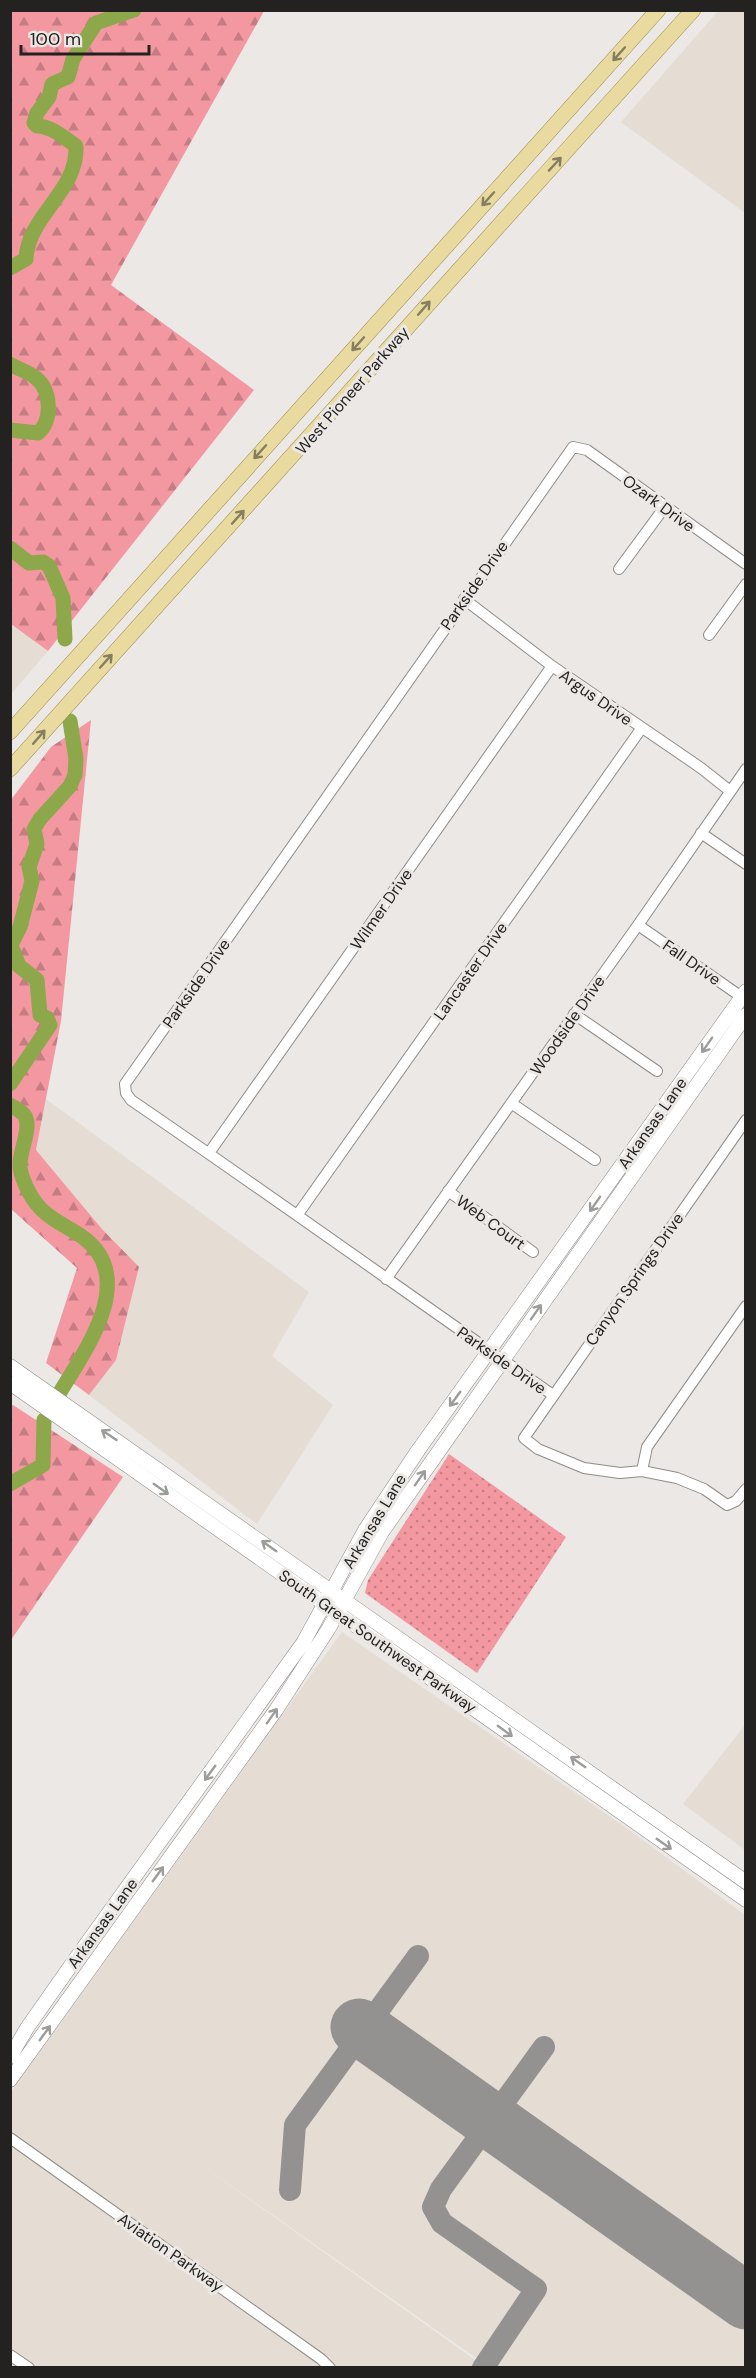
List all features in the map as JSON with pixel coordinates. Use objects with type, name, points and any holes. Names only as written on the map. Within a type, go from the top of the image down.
[{"type":"main road","name":"West Pioneer Parkway","points":[[10,732],[658,10]]},
{"type":"main road","name":"West Pioneer Parkway","points":[[10,769],[316,432],[449,279],[589,128],[693,10]]},
{"type":"main road","points":[[568,110],[589,128]]},
{"type":"main road","name":"Arkansas Lane","points":[[10,2056],[75,1960],[303,1643],[336,1602],[365,1530],[419,1449],[744,996]]},
{"type":"main road","name":"Arkansas Lane","points":[[10,2080],[276,1710],[336,1602],[382,1532],[746,1015]]},
{"type":"main road","name":"South Great Southwest Parkway","points":[[10,1366],[336,1602],[467,1703],[597,1797],[746,1900]]},
{"type":"main road","name":"South Great Southwest Parkway","points":[[10,1383],[336,1602],[475,1691],[746,1882]]},
{"type":"main road","points":[[467,1703],[475,1691]]},
{"type":"main road","points":[[597,1797],[606,1782]]},
{"type":"street","name":"Ozark Drive","points":[[573,447],[582,447],[587,450],[664,508],[746,564]]},
{"type":"street","name":"Parkside Drive","points":[[553,1395],[386,1279],[298,1214],[131,1100],[126,1094],[125,1084],[573,447]]},
{"type":"street","points":[[619,569],[664,508]]},
{"type":"street","points":[[709,635],[746,584]]},
{"type":"street","name":"Argus Drive","points":[[464,599],[552,666],[701,768],[730,791]]},
{"type":"street","name":"Wilmer Drive","points":[[209,1153],[552,666]]},
{"type":"street","name":"Lancaster Drive","points":[[298,1214],[641,729]]},
{"type":"street","name":"Woodside Drive","points":[[386,1279],[746,769]]},
{"type":"street","points":[[701,833],[746,864]]},
{"type":"street","name":"Fall Drive","points":[[638,925],[744,996]]},
{"type":"street","points":[[574,1014],[657,1071]]},
{"type":"street","points":[[512,1103],[595,1160]]},
{"type":"street","name":"Canyon Springs Drive","points":[[642,1471],[620,1473],[584,1468],[538,1449],[524,1438],[746,1120]]},
{"type":"street","name":"Web Court","points":[[448,1191],[533,1252]]},
{"type":"street","points":[[746,1306],[647,1447],[642,1471],[676,1478],[704,1489],[727,1505],[736,1501],[746,1489]]},
{"type":"street","name":"Aviation Parkway","points":[[10,2138],[330,2367]]},
{"type":"street","points":[[10,2355],[29,2367]]},
{"type":"shaded area","points":[[719,10],[745,11],[745,213],[621,122]]},
{"type":"shaded area","points":[[11,624],[48,651],[11,694]]},
{"type":"shaded area","points":[[46,1099],[309,1292],[272,1356],[333,1405],[257,1524],[89,1395],[116,1360],[139,1267],[102,1229],[36,1150]]},
{"type":"shaded area","points":[[342,1632],[622,1825],[745,1915],[745,2367],[489,2367],[166,2140],[485,2367],[11,2368],[11,2092]]},
{"type":"shaded area","points":[[745,1725],[745,1850],[683,1804]]},
{"type":"green space","points":[[11,10],[264,11],[111,285],[254,390],[48,651],[11,624]]},
{"type":"green space","points":[[91,720],[61,1021],[36,1150],[102,1229],[139,1267],[116,1360],[89,1395],[46,1363],[77,1268],[11,1209],[10,801],[51,747]]},
{"type":"green space","points":[[13,1405],[123,1477],[11,1640],[10,1407]]},
{"type":"green space","points":[[449,1454],[566,1537],[477,1673],[365,1593],[368,1580]]},
{"type":"waterway","points":[[10,268],[26,259],[35,229],[62,190],[75,162],[76,146],[53,130],[37,126],[34,123],[37,113],[49,97],[52,84],[68,77],[73,59],[96,23],[134,10]]},
{"type":"waterway","points":[[10,364],[41,383],[48,405],[46,421],[38,433],[10,430]]},
{"type":"waterway","points":[[10,548],[29,563],[43,562],[49,566],[63,598],[65,639]]},
{"type":"waterway","points":[[10,1084],[50,1025],[47,1018],[40,1015],[37,980],[19,966],[11,945],[20,927],[32,881],[29,867],[37,844],[34,829],[40,819],[70,786],[75,775],[76,759],[70,721]]},
{"type":"waterway","points":[[10,1105],[22,1113],[27,1121],[20,1166],[23,1179],[34,1201],[47,1214],[84,1238],[100,1255],[107,1274],[107,1295],[101,1316],[92,1338],[59,1394]]},
{"type":"waterway","points":[[10,1484],[43,1465],[44,1420]]},
{"type":"taxiway","points":[[290,2190],[295,2125],[418,1956]]},
{"type":"taxiway","points":[[483,2368],[536,2289],[442,2223],[433,2207],[441,2189],[544,2047]]},
{"type":"runway","points":[[359,2027],[746,2301]]}]
